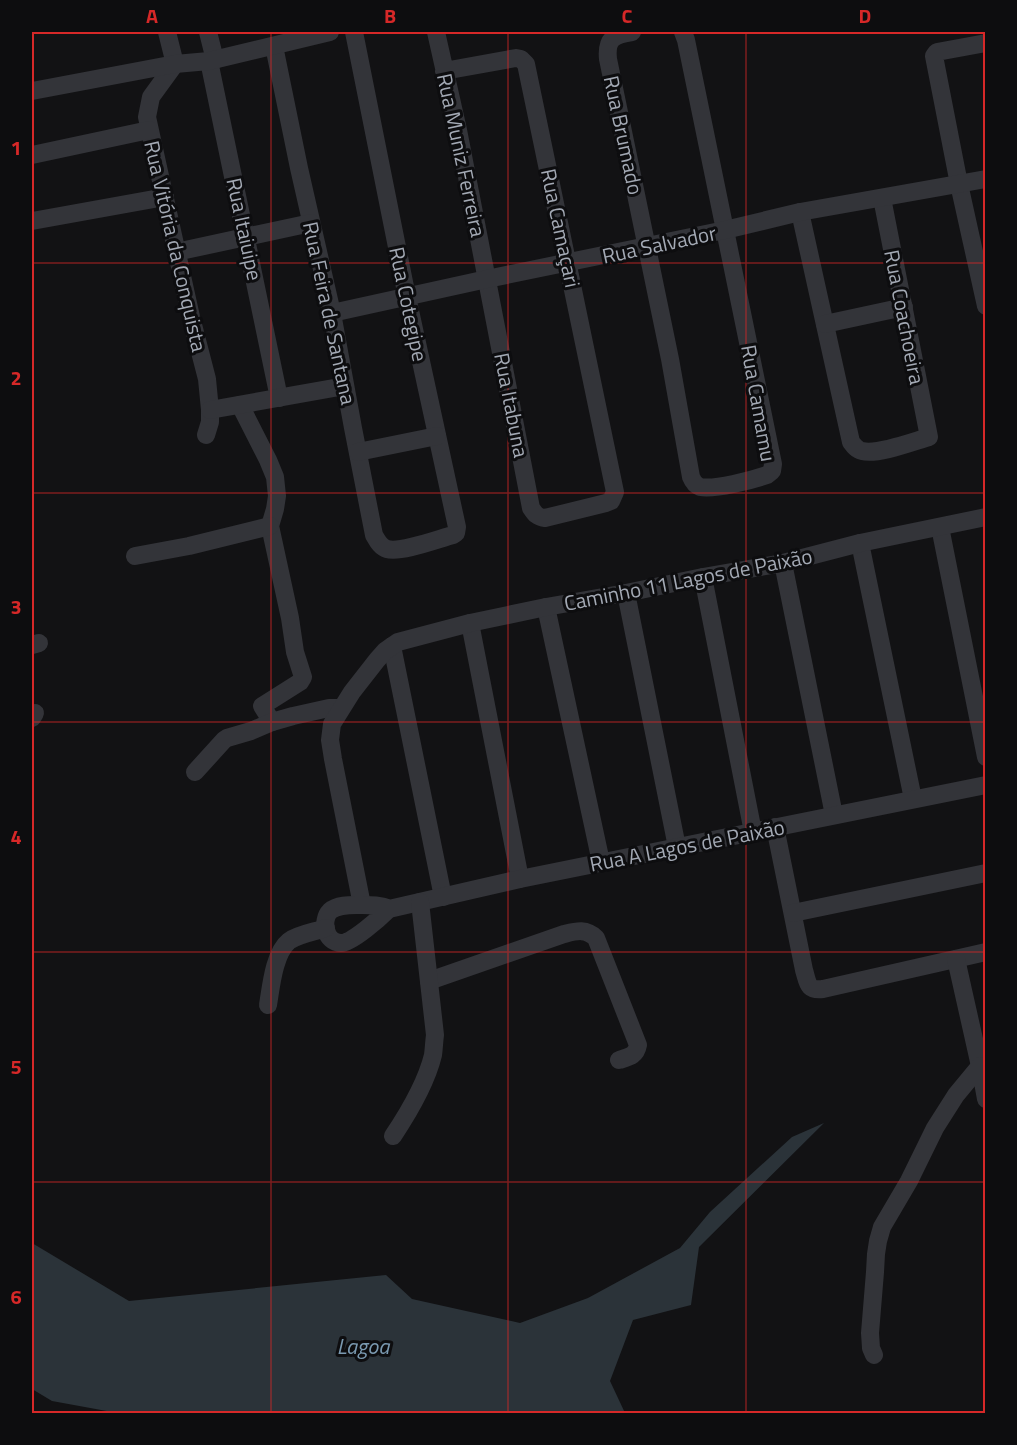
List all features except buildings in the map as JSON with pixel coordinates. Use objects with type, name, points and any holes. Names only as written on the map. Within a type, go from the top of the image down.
[{"type":"street","points":[[167,32],[175,64]]},
{"type":"street","name":"Rua Itaiuipe","points":[[208,32],[279,398]]},
{"type":"street","points":[[32,91],[175,64],[212,61],[324,32]]},
{"type":"street","name":"Rua Cotegipe","points":[[354,32],[456,530],[453,535],[413,546]]},
{"type":"street","name":"Rua Muniz Ferreira","points":[[436,32],[487,279]]},
{"type":"street","name":"Rua Brumado","points":[[628,32],[612,38],[608,45],[608,59],[648,247]]},
{"type":"street","points":[[682,32],[725,230]]},
{"type":"street","points":[[986,44],[934,54],[986,306]]},
{"type":"street","name":"Rua Feira de Santana","points":[[274,46],[332,313],[374,535],[380,545],[387,549],[413,546]]},
{"type":"street","name":"Rua Camaçari","points":[[444,70],[516,58],[526,64],[615,492],[611,501],[601,505],[550,517]]},
{"type":"street","name":"Rua Vitória da Conquista","points":[[175,64],[151,97],[147,117],[176,252],[207,379],[210,422],[206,435]]},
{"type":"street","points":[[32,155],[149,130]]},
{"type":"street","name":"Rua Salvador","points":[[332,313],[648,247],[800,212],[986,179]]},
{"type":"street","points":[[32,221],[165,197]]},
{"type":"street","name":"Rua Coachoeira","points":[[825,324],[851,442],[855,448],[868,452],[929,437],[882,198]]},
{"type":"street","points":[[800,212],[825,324],[904,307]]},
{"type":"street","points":[[176,252],[311,223]]},
{"type":"street","name":"Rua Camamu","points":[[648,247],[693,481],[701,487],[716,487],[759,478],[772,471],[772,456],[725,230]]},
{"type":"street","name":"Rua Itabuna","points":[[487,279],[530,502],[536,515],[540,518],[550,517]]},
{"type":"street","points":[[210,410],[345,386]]},
{"type":"street","points":[[240,405],[268,460],[274,477],[277,496],[270,526],[303,677],[300,682],[262,706],[272,722]]},
{"type":"street","points":[[358,452],[437,436]]},
{"type":"street","name":"Caminho 11 Lagos de Paixão","points":[[392,646],[408,639],[470,623],[783,563],[860,543],[986,517]]},
{"type":"street","points":[[135,556],[189,546],[270,526]]},
{"type":"street","points":[[940,527],[986,757]]},
{"type":"street","points":[[860,543],[913,800]]},
{"type":"street","points":[[783,563],[834,815]]},
{"type":"street","points":[[703,577],[753,832]]},
{"type":"street","points":[[626,593],[677,847]]},
{"type":"street","points":[[546,607],[601,862]]},
{"type":"street","points":[[470,623],[520,879]]},
{"type":"street","points":[[362,905],[331,746],[331,731],[341,708],[377,660],[392,646]]},
{"type":"street","points":[[392,646],[443,897]]},
{"type":"street","points":[[195,772],[224,740],[272,722],[329,708],[341,708]]},
{"type":"street","name":"Rua A Lagos de Paixão","points":[[389,909],[362,905],[336,908],[329,912],[326,918],[329,937],[334,942],[344,943],[389,909],[601,862],[986,785]]},
{"type":"street","points":[[775,827],[808,985],[815,990],[986,952]]},
{"type":"street","points":[[793,913],[986,873]]},
{"type":"street","points":[[393,1136],[406,1116],[433,1055],[435,1035],[420,902]]},
{"type":"street","points":[[268,1005],[272,980],[280,954],[287,943],[326,928]]},
{"type":"street","points":[[429,981],[564,934],[577,931],[590,933],[596,938],[638,1045],[633,1055],[619,1060]]},
{"type":"street","points":[[956,959],[979,1034],[980,1066],[986,1099]]},
{"type":"street","points":[[874,1355],[870,1333],[871,1314],[876,1254],[882,1227],[909,1181],[935,1128],[956,1095],[980,1066]]},
{"type":"water","name":"Lagoa","points":[[824,1123],[699,1247],[691,1305],[633,1320],[610,1381],[625,1413],[123,1414],[52,1401],[32,1389],[32,1243],[129,1301],[386,1275],[412,1299],[520,1323],[588,1298],[680,1248],[710,1212],[792,1137]]}]
